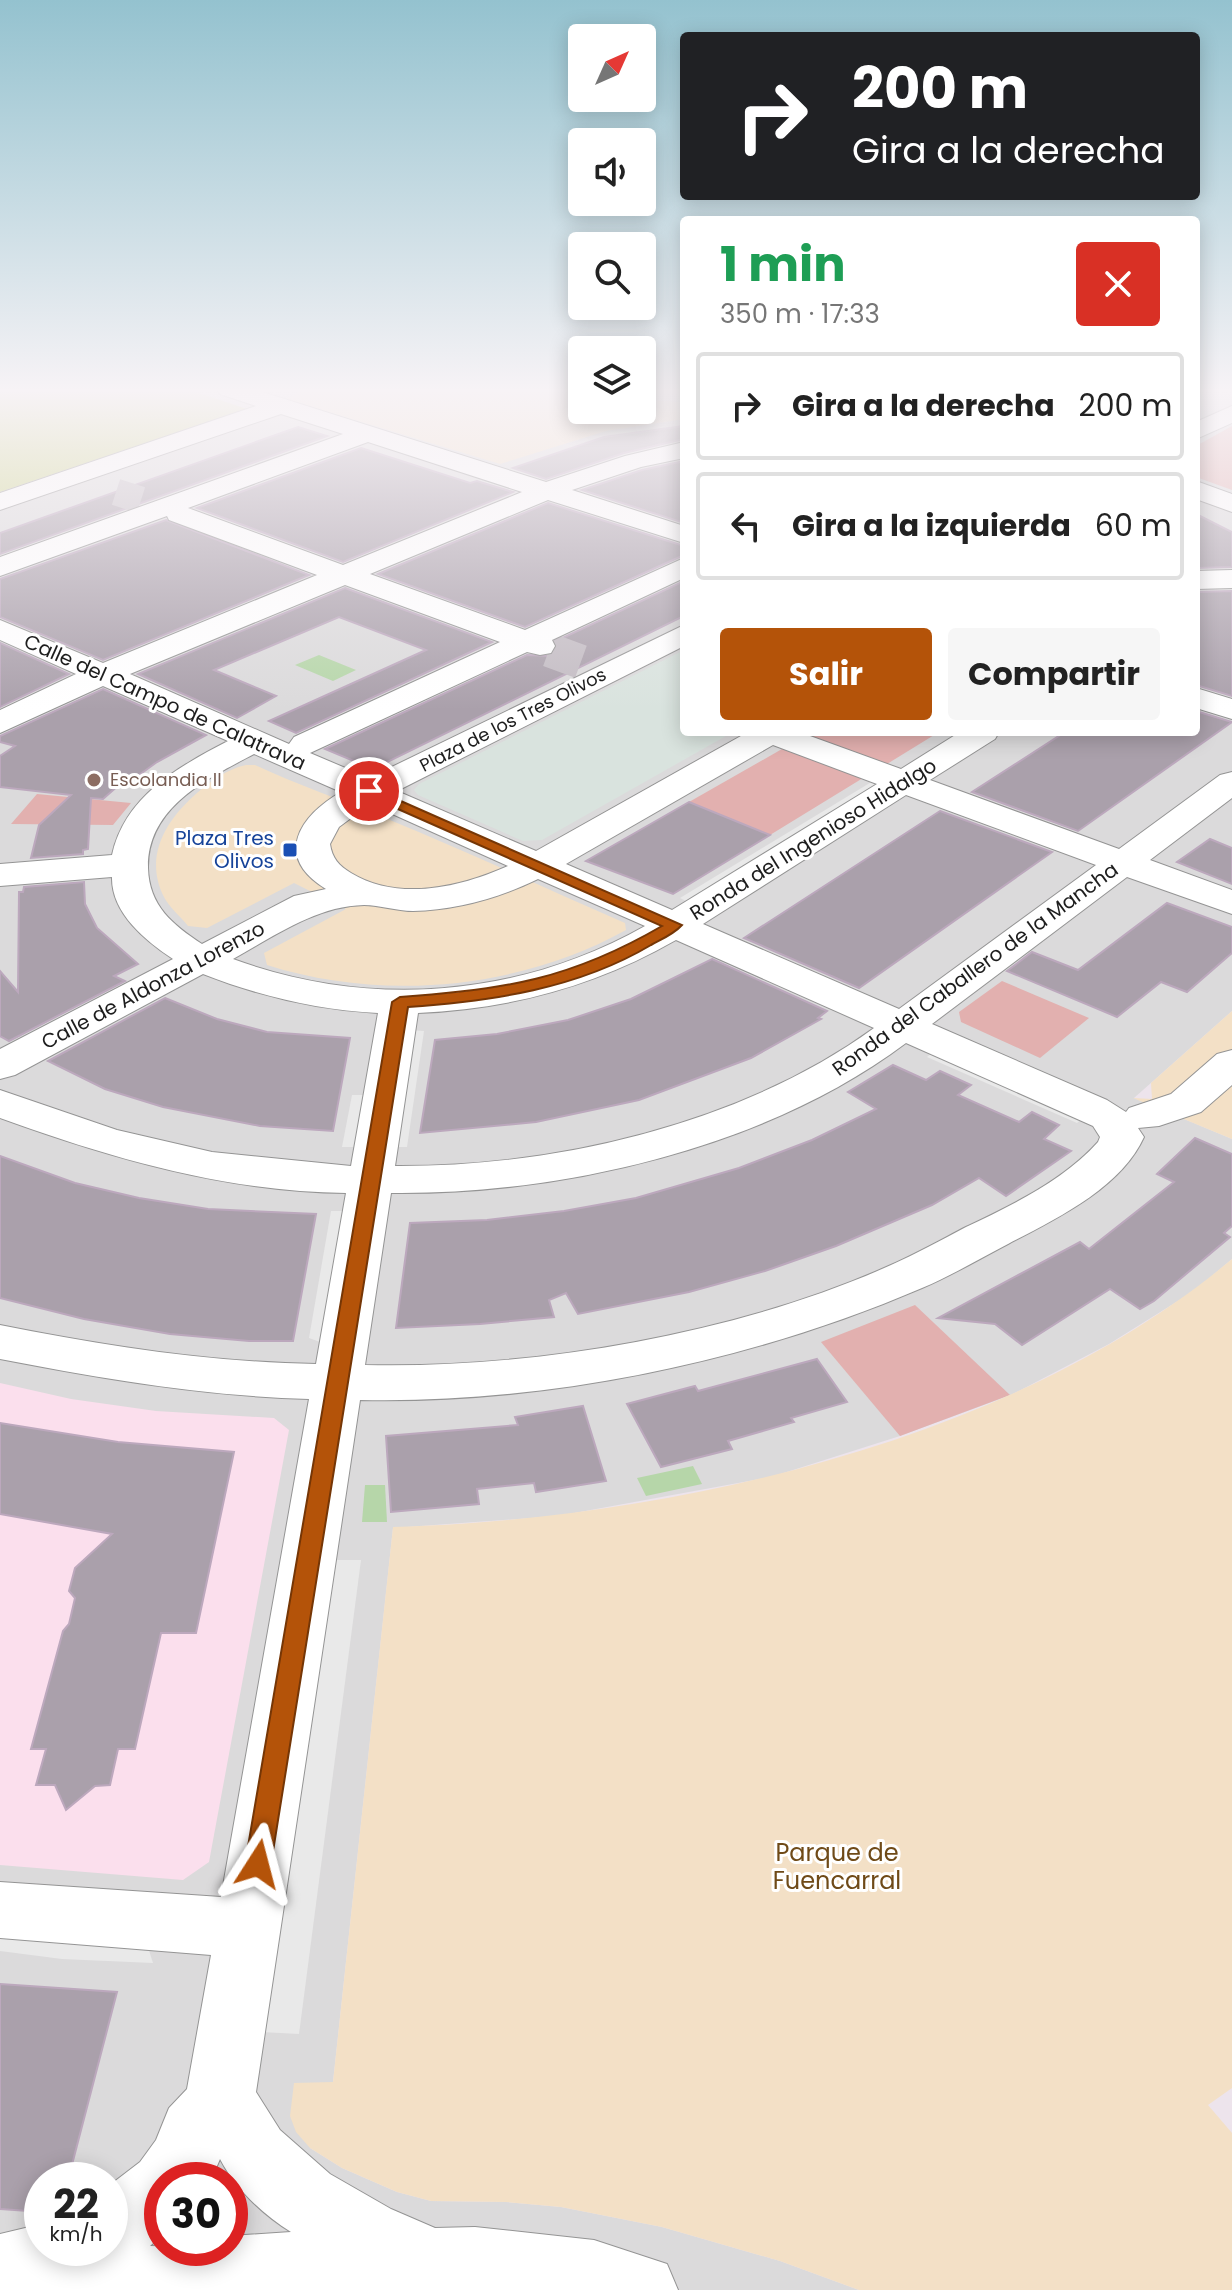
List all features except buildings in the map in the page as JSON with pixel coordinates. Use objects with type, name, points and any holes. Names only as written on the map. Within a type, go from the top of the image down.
[{"type":"street","points":[[129,496],[135,498]]},
{"type":"street","points":[[0,567],[196,496]]},
{"type":"street","points":[[0,723],[102,674],[535,496]]},
{"type":"street","points":[[562,496],[680,534]]},
{"type":"street","points":[[1212,496],[1232,504]]},
{"type":"street","points":[[179,514],[538,645]]},
{"type":"street","points":[[306,744],[538,645],[680,569]]},
{"type":"street","points":[[1200,580],[1232,579]]},
{"type":"street","name":"Calle del Campo de Calatrava","points":[[0,629],[1092,1109],[1131,1122]]},
{"type":"street","name":"Plaza de los Tres Olivos","points":[[316,888],[314,836],[325,820],[369,791],[680,636]]},
{"type":"street","points":[[601,670],[646,686]]},
{"type":"street","points":[[1200,699],[1232,709]]},
{"type":"street","points":[[537,865],[772,736]]},
{"type":"street","points":[[781,736],[1232,903]]},
{"type":"street","name":"Ronda del Ingenioso Hidalgo","points":[[128,865],[131,889],[145,915],[163,935],[200,960],[254,980],[310,994],[400,1002],[473,997],[555,981],[623,956],[977,736]]},
{"type":"street","points":[[0,875],[128,865],[139,827],[164,795],[189,776],[254,741]]},
{"type":"street","name":"Ronda del Caballero de la Mancha","points":[[0,1103],[81,1136],[155,1157],[258,1174],[369,1181],[435,1179],[544,1168],[675,1140],[799,1092],[862,1056],[1232,782]]},
{"type":"street","name":"Calle de Aldonza Lorenzo","points":[[0,1066],[200,960],[316,888],[416,898],[469,893],[537,865]]},
{"type":"street","points":[[183,2162],[194,2132],[219,2104],[400,1002]]},
{"type":"street","points":[[0,1342],[146,1370],[255,1382],[337,1385],[457,1379],[607,1361],[697,1344],[824,1308],[921,1272],[1028,1215],[1115,1151],[1131,1122],[1186,1103],[1232,1063]]},
{"type":"street","points":[[0,1910],[187,1926],[248,1926]]},
{"type":"street","points":[[219,2104],[236,2120],[255,2154],[304,2199],[365,2235],[461,2273]]},
{"type":"street","points":[[128,2217],[144,2203]]},
{"type":"street","points":[[0,2271],[24,2266]]},
{"type":"street","points":[[93,2290],[250,2270],[329,2279],[461,2273],[594,2277],[641,2290]]},
{"type":"shaded area","points":[[0,496],[680,496],[680,736],[1200,736],[1200,496],[1232,496],[1232,1011],[1134,1098],[1232,1139],[1232,1259],[1194,1291],[1109,1344],[1011,1395],[900,1436],[771,1477],[558,1516],[393,1528],[333,2082],[310,2148],[342,2168],[397,2192],[431,2201],[506,2202],[561,2207],[662,2227],[780,2261],[859,2290],[0,2290]]},
{"type":"shaded area","points":[[680,652],[680,736],[726,736],[542,840],[523,841],[418,795],[414,790],[419,784]]},
{"type":"shaded area","points":[[319,655],[356,670],[333,681],[295,665]]},
{"type":"shaded area","points":[[810,736],[932,736],[887,764]]},
{"type":"shaded area","points":[[782,749],[863,778],[770,835],[689,802]]},
{"type":"shaded area","points":[[873,781],[881,784],[688,902],[680,898]]},
{"type":"shaded area","points":[[37,794],[131,803],[113,825],[11,824]]},
{"type":"shaded area","points":[[1002,981],[1089,1018],[1040,1058],[961,1022],[959,1012]]},
{"type":"shaded area","points":[[410,1030],[424,1031],[407,1147],[394,1147]]},
{"type":"shaded area","points":[[933,1052],[1083,1118],[1077,1123],[927,1057]]},
{"type":"shaded area","points":[[352,1095],[364,1095],[355,1147],[342,1147]]},
{"type":"shaded area","points":[[331,1211],[344,1211],[320,1342],[309,1338]]},
{"type":"shaded area","points":[[915,1305],[1010,1395],[900,1436],[821,1342]]},
{"type":"shaded area","points":[[0,1383],[71,1399],[156,1411],[274,1418],[289,1430],[209,1862],[183,1880],[0,1865]]},
{"type":"shaded area","points":[[693,1466],[702,1484],[646,1496],[637,1478]]},
{"type":"shaded area","points":[[365,1485],[385,1485],[387,1522],[362,1522]]},
{"type":"shaded area","points":[[331,1560],[361,1560],[299,2034],[261,2032]]},
{"type":"shaded area","points":[[0,1921],[144,1935],[153,1963],[62,1959],[0,1951]]},
{"type":"green space","points":[[246,765],[255,765],[445,843],[625,923],[626,930],[542,966],[450,984],[404,986],[357,983],[311,977],[267,965],[264,953],[346,909],[294,883],[207,928],[188,926],[164,897],[156,867],[161,839],[176,814],[214,780]]},
{"type":"green space","points":[[1232,1011],[1232,1139],[1133,1098],[1152,1099],[1151,1083]]},
{"type":"green space","name":"Parque de Fuencarral","points":[[1232,1259],[1232,2088],[1208,2105],[1232,2133],[1232,2290],[859,2290],[780,2261],[662,2227],[561,2207],[506,2202],[431,2201],[397,2192],[342,2168],[310,2148],[296,2132],[290,2116],[294,2083],[333,2082],[393,1527],[500,1521],[611,1507],[724,1487],[836,1458],[945,1422],[1049,1377],[1145,1322]]},
{"type":"tunnel","points":[[128,496],[141,500]]},
{"type":"tunnel","points":[[549,650],[590,665]]},
{"type":"place","name":"Escolandia II","points":[[94,780]]},
{"type":"place","name":"Plaza Tres Olivos","points":[[290,850]]},
{"type":"route","points":[[258,1864],[400,1002],[473,997],[555,981],[623,956],[674,925],[369,791]]}]
